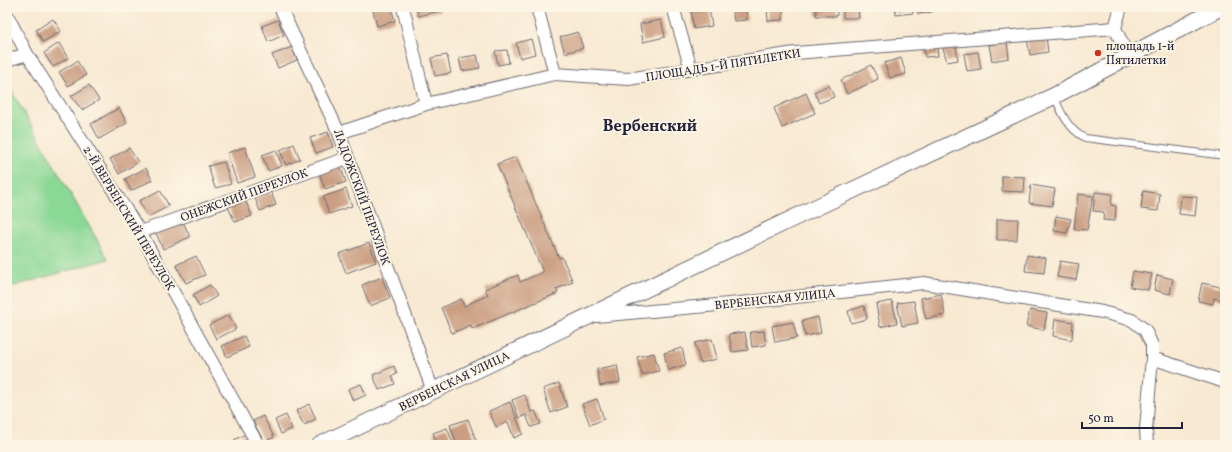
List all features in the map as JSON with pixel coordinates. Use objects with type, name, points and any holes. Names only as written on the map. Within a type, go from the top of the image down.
[{"type":"main road","points":[[589,316],[1054,96],[1222,7]]},
{"type":"main road","name":"ВЕРБЕНСКАЯ УЛИЦА","points":[[320,445],[589,316]]},
{"type":"street","name":"ЛАДОЖСКИЙ ПЕРЕУЛОК","points":[[280,7],[339,133],[433,391]]},
{"type":"street","points":[[403,7],[426,104]]},
{"type":"street","points":[[536,7],[555,74]]},
{"type":"street","points":[[673,7],[690,69]]},
{"type":"street","points":[[1121,7],[1115,28],[1128,56]]},
{"type":"street","name":"2-Й ВЕРБЕНСКИЙ ПЕРЕУЛОК","points":[[7,15],[27,54],[140,232],[258,445]]},
{"type":"street","name":"ПЛОЩАДЬ 1-Й ПЯТИЛЕТКИ","points":[[339,133],[426,104],[555,74],[628,79],[795,53],[1115,28]]},
{"type":"street","points":[[7,60],[27,54]]},
{"type":"street","name":"ОНЕЖСКИЙ ПЕРЕУЛОК","points":[[140,232],[347,158]]},
{"type":"street","name":"ВЕРБЕНСКАЯ УЛИЦА","points":[[589,316],[740,303],[924,283],[1102,312],[1132,320],[1145,330],[1152,345],[1146,429],[1147,445]]},
{"type":"street","points":[[1152,358],[1225,382]]},
{"type":"lane","points":[[1054,96],[1068,124],[1076,133],[1085,138],[1225,156]]},
{"type":"green space","points":[[7,83],[108,259],[7,288]]},
{"type":"building","points":[[259,7],[272,7],[261,11]]},
{"type":"building","points":[[372,7],[391,7],[395,21],[377,26]]},
{"type":"building","points":[[416,7],[439,7],[440,11],[418,16]]},
{"type":"building","points":[[732,7],[746,7],[747,20],[734,21]]},
{"type":"building","points":[[767,7],[783,7],[783,20],[768,21]]},
{"type":"building","points":[[816,7],[837,7],[837,16],[816,16]]},
{"type":"building","points":[[843,7],[858,7],[859,18],[843,18]]},
{"type":"building","points":[[895,7],[912,7],[913,13],[896,15]]},
{"type":"building","points":[[916,7],[931,7],[932,12],[918,14]]},
{"type":"building","points":[[709,9],[712,26],[694,29],[691,12]]},
{"type":"building","points":[[53,19],[61,31],[43,42],[36,30]]},
{"type":"building","points":[[278,20],[284,35],[268,42],[262,26]]},
{"type":"building","points":[[661,20],[665,37],[643,42],[640,24]]},
{"type":"building","points":[[578,32],[583,48],[565,53],[560,37]]},
{"type":"building","points":[[1046,36],[1048,52],[1030,55],[1027,39]]},
{"type":"building","points":[[531,39],[535,54],[520,58],[516,43]]},
{"type":"building","points":[[1007,42],[1009,58],[992,61],[989,45]]},
{"type":"building","points":[[59,43],[68,58],[53,67],[44,53]]},
{"type":"building","points":[[956,45],[958,60],[947,62],[943,48]]},
{"type":"building","points":[[292,47],[297,60],[278,68],[272,55]]},
{"type":"building","points":[[937,47],[938,56],[925,57],[924,49]]},
{"type":"building","points":[[507,50],[509,63],[498,65],[495,51]]},
{"type":"building","points":[[978,52],[981,69],[967,71],[964,54]]},
{"type":"building","points":[[447,55],[451,73],[435,76],[431,58]]},
{"type":"building","points":[[477,55],[480,68],[462,71],[459,58]]},
{"type":"building","points":[[901,58],[906,74],[890,78],[884,63]]},
{"type":"building","points":[[77,61],[86,75],[68,86],[59,72]]},
{"type":"building","points":[[871,65],[878,79],[847,94],[841,80]]},
{"type":"building","points":[[89,85],[99,100],[82,110],[71,96]]},
{"type":"building","points":[[829,85],[834,97],[819,103],[814,92]]},
{"type":"building","points":[[806,93],[815,113],[782,128],[774,108]]},
{"type":"building","points":[[119,108],[127,123],[99,139],[91,124]]},
{"type":"building","points":[[328,132],[333,147],[316,153],[310,138]]},
{"type":"building","points":[[294,144],[300,159],[286,165],[280,150]]},
{"type":"building","points":[[245,147],[255,177],[237,183],[227,153]]},
{"type":"building","points":[[129,148],[138,162],[119,174],[110,159]]},
{"type":"building","points":[[276,150],[282,166],[268,171],[262,155]]},
{"type":"building","points":[[516,157],[559,258],[562,257],[573,282],[556,289],[558,293],[472,329],[471,325],[452,333],[441,308],[461,299],[464,306],[488,295],[485,289],[518,275],[520,282],[543,272],[497,164]]},
{"type":"building","points":[[224,162],[231,184],[215,188],[208,166]]},
{"type":"building","points":[[340,166],[346,182],[325,189],[319,173]]},
{"type":"building","points":[[146,168],[152,180],[131,191],[125,179]]},
{"type":"building","points":[[1002,176],[1025,177],[1024,192],[1002,191]]},
{"type":"building","points":[[1031,185],[1055,189],[1052,206],[1029,203]]},
{"type":"building","points":[[346,189],[352,206],[329,214],[323,197]]},
{"type":"building","points":[[160,190],[169,206],[148,217],[139,201]]},
{"type":"building","points":[[1143,191],[1160,194],[1158,211],[1141,209]]},
{"type":"building","points":[[271,192],[276,205],[260,211],[255,198]]},
{"type":"building","points":[[1095,192],[1112,194],[1111,205],[1116,206],[1115,221],[1103,220],[1104,212],[1093,211]]},
{"type":"building","points":[[1078,194],[1093,196],[1087,230],[1074,229]]},
{"type":"building","points":[[1181,196],[1197,197],[1195,216],[1179,214]]},
{"type":"building","points":[[245,200],[252,216],[235,222],[228,207]]},
{"type":"building","points":[[1056,216],[1071,219],[1067,233],[1054,231]]},
{"type":"building","points":[[997,219],[1018,219],[1017,240],[997,240]]},
{"type":"building","points":[[183,222],[190,237],[163,249],[156,233]]},
{"type":"building","points":[[369,243],[376,262],[346,273],[339,254]]},
{"type":"building","points":[[1027,255],[1046,258],[1044,273],[1025,271]]},
{"type":"building","points":[[196,256],[205,275],[186,283],[176,265]]},
{"type":"building","points":[[1060,261],[1079,264],[1076,280],[1057,277]]},
{"type":"building","points":[[1133,271],[1152,274],[1148,290],[1130,287]]},
{"type":"building","points":[[1157,275],[1173,279],[1170,294],[1154,290]]},
{"type":"building","points":[[382,277],[390,298],[370,306],[362,285]]},
{"type":"building","points":[[1202,283],[1225,288],[1225,301],[1214,298],[1213,304],[1198,301]]},
{"type":"building","points":[[210,285],[217,296],[199,307],[193,295]]},
{"type":"building","points":[[941,294],[945,315],[926,319],[921,298]]},
{"type":"building","points":[[892,301],[897,323],[880,327],[876,304]]},
{"type":"building","points":[[914,301],[918,323],[902,326],[897,303]]},
{"type":"building","points":[[864,306],[867,319],[851,323],[848,311]]},
{"type":"building","points":[[1030,310],[1047,313],[1044,330],[1026,326]]},
{"type":"building","points":[[229,315],[236,329],[216,339],[209,325]]},
{"type":"building","points":[[818,317],[821,333],[805,336],[802,321]]},
{"type":"building","points":[[1055,319],[1073,322],[1072,340],[1053,336]]},
{"type":"building","points":[[793,322],[797,338],[775,342],[772,326]]},
{"type":"building","points":[[764,331],[766,345],[752,347],[750,332]]},
{"type":"building","points":[[745,332],[748,350],[732,352],[729,334]]},
{"type":"building","points":[[244,336],[249,347],[227,357],[222,346]]},
{"type":"building","points":[[712,339],[717,359],[700,363],[695,343]]},
{"type":"building","points":[[682,348],[686,365],[668,370],[664,353]]},
{"type":"building","points":[[654,353],[659,371],[642,375],[637,357]]},
{"type":"building","points":[[617,365],[620,382],[600,386],[597,369]]},
{"type":"building","points":[[394,366],[397,374],[392,376],[395,384],[379,390],[373,375]]},
{"type":"building","points":[[559,383],[567,407],[551,413],[543,389]]},
{"type":"building","points":[[361,384],[366,395],[353,401],[348,389]]},
{"type":"building","points":[[525,395],[531,412],[535,411],[541,424],[531,427],[526,415],[519,418],[512,400]]},
{"type":"building","points":[[597,399],[604,419],[590,425],[582,404]]},
{"type":"building","points":[[510,402],[523,434],[514,438],[508,422],[496,427],[489,411]]},
{"type":"building","points":[[309,404],[316,419],[304,425],[296,411]]},
{"type":"building","points":[[286,415],[292,429],[281,434],[275,420]]},
{"type":"building","points":[[263,416],[274,437],[264,442],[253,421]]},
{"type":"building","points":[[468,419],[477,443],[457,445],[450,425]]},
{"type":"building","points":[[447,428],[454,445],[438,445],[433,433]]},
{"type":"building","points":[[246,434],[251,445],[237,445],[234,440]]},
{"type":"place","name":"площадь 1-й Пятилетки","points":[[1098,53]]},
{"type":"district","name":"Вербенский","points":[[650,125]]}]
